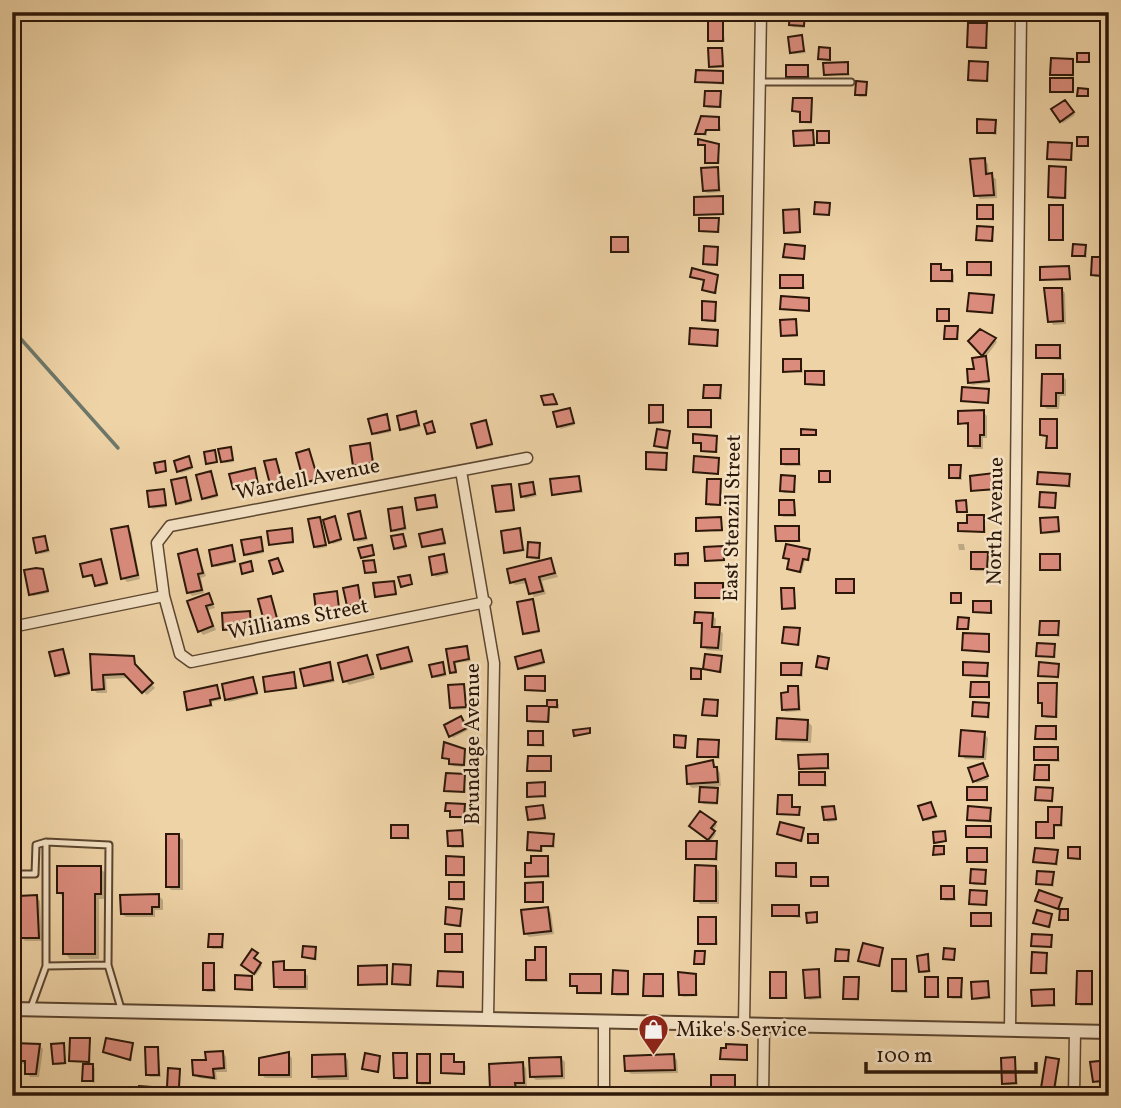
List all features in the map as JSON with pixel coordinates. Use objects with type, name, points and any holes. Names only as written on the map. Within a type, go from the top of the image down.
[{"type":"street","name":"East Stenzil Street","points":[[744,1025],[761,12]]},
{"type":"street","name":"North Avenue","points":[[1010,1030],[1021,12]]},
{"type":"street","name":"Wardell Avenue","points":[[164,596],[157,543],[170,526],[527,458]]},
{"type":"street","name":"Brundage Avenue","points":[[461,471],[495,663],[488,1019]]},
{"type":"street","points":[[12,626],[164,596]]},
{"type":"street","name":"Williams Street","points":[[164,596],[180,654],[191,662],[486,602]]},
{"type":"street","points":[[12,1009],[1109,1032]]},
{"type":"street","points":[[604,1022],[604,1096]]},
{"type":"street","points":[[763,1096],[764,1025]]},
{"type":"street","points":[[1074,1096],[1075,1031]]},
{"type":"lane","points":[[760,82],[851,82]]},
{"type":"lane","points":[[12,874],[35,874],[36,845],[46,842],[109,845],[108,965],[122,1012]]},
{"type":"lane","points":[[30,1010],[46,966],[46,842]]},
{"type":"lane","points":[[46,966],[108,965]]},
{"type":"building","points":[[790,12],[805,12],[804,26],[789,25]]},
{"type":"building","points":[[1053,12],[1070,12],[1070,19],[1053,19]]},
{"type":"building","points":[[708,19],[723,19],[723,41],[708,41]]},
{"type":"building","points":[[968,23],[987,23],[986,48],[967,47]]},
{"type":"building","points":[[802,35],[804,51],[790,53],[788,37]]},
{"type":"building","points":[[819,47],[830,48],[830,60],[818,59]]},
{"type":"building","points":[[708,48],[722,48],[723,66],[709,67]]},
{"type":"building","points":[[1077,53],[1089,53],[1089,62],[1077,62]]},
{"type":"building","points":[[1051,58],[1073,59],[1073,75],[1050,75]]},
{"type":"building","points":[[969,61],[988,62],[987,81],[968,80]]},
{"type":"building","points":[[848,62],[848,74],[824,75],[823,63]]},
{"type":"building","points":[[786,65],[808,65],[808,77],[786,77]]},
{"type":"building","points":[[696,70],[723,71],[723,83],[695,82]]},
{"type":"building","points":[[1050,78],[1073,78],[1073,92],[1050,92]]},
{"type":"building","points":[[856,81],[867,82],[866,95],[855,95]]},
{"type":"building","points":[[1078,88],[1088,89],[1088,96],[1077,96]]},
{"type":"building","points":[[705,91],[721,91],[720,107],[704,106]]},
{"type":"building","points":[[793,98],[812,98],[811,122],[800,122],[800,112],[792,111]]},
{"type":"building","points":[[1065,100],[1074,112],[1060,122],[1051,109]]},
{"type":"building","points":[[701,116],[719,117],[719,130],[706,130],[705,134],[695,134]]},
{"type":"building","points":[[977,119],[996,120],[995,133],[977,133]]},
{"type":"building","points":[[813,130],[814,145],[794,146],[793,131]]},
{"type":"building","points":[[817,131],[829,131],[829,143],[817,143]]},
{"type":"building","points":[[1077,137],[1088,137],[1088,146],[1077,146]]},
{"type":"building","points":[[698,139],[719,144],[718,163],[705,163],[705,145],[698,145]]},
{"type":"building","points":[[1048,142],[1072,143],[1071,160],[1047,159]]},
{"type":"building","points":[[985,158],[986,174],[992,173],[994,195],[974,196],[970,159]]},
{"type":"building","points":[[1049,166],[1066,167],[1065,198],[1048,197]]},
{"type":"building","points":[[718,167],[719,190],[703,191],[701,168]]},
{"type":"building","points":[[723,196],[723,214],[694,215],[694,197]]},
{"type":"building","points":[[815,202],[830,203],[829,215],[814,214]]},
{"type":"building","points":[[977,205],[993,205],[993,219],[977,219]]},
{"type":"building","points":[[1049,205],[1063,205],[1063,240],[1049,240]]},
{"type":"building","points":[[799,209],[800,232],[784,233],[783,210]]},
{"type":"building","points":[[699,218],[719,218],[718,232],[699,231]]},
{"type":"building","points":[[977,226],[993,227],[992,241],[976,240]]},
{"type":"building","points":[[611,237],[628,237],[628,252],[611,252]]},
{"type":"building","points":[[785,244],[805,246],[804,259],[783,257]]},
{"type":"building","points":[[1073,244],[1086,245],[1085,256],[1072,256]]},
{"type":"building","points":[[704,246],[718,247],[717,265],[703,264]]},
{"type":"building","points":[[1092,257],[1104,257],[1103,276],[1091,275]]},
{"type":"building","points":[[967,262],[991,262],[991,275],[967,275]]},
{"type":"building","points":[[931,264],[941,264],[941,270],[952,270],[952,281],[931,281]]},
{"type":"building","points":[[1069,266],[1070,279],[1040,280],[1040,267]]},
{"type":"building","points":[[692,268],[718,275],[715,293],[702,290],[704,280],[690,277]]},
{"type":"building","points":[[780,275],[803,275],[803,288],[780,288]]},
{"type":"building","points":[[1044,288],[1062,288],[1063,321],[1048,322]]},
{"type":"building","points":[[969,293],[994,295],[992,313],[967,311]]},
{"type":"building","points":[[781,296],[809,298],[809,311],[780,309]]},
{"type":"building","points":[[702,301],[716,302],[715,321],[702,320]]},
{"type":"building","points":[[937,309],[949,309],[949,321],[937,321]]},
{"type":"building","points":[[796,319],[797,335],[781,336],[780,320]]},
{"type":"building","points":[[945,326],[958,326],[957,339],[944,339]]},
{"type":"building","points":[[690,328],[718,330],[717,346],[689,344]]},
{"type":"building","points":[[980,329],[996,338],[982,356],[968,341]]},
{"type":"building","points":[[1036,345],[1060,345],[1060,358],[1036,358]]},
{"type":"building","points":[[986,356],[989,381],[968,383],[967,369],[974,369],[972,358]]},
{"type":"building","points":[[783,359],[801,359],[801,371],[783,372]]},
{"type":"building","points":[[805,371],[824,371],[824,385],[805,384]]},
{"type":"building","points":[[1042,374],[1063,374],[1063,393],[1056,393],[1056,406],[1041,406]]},
{"type":"building","points":[[704,385],[721,385],[720,398],[703,398]]},
{"type":"building","points":[[962,387],[989,389],[988,403],[961,401]]},
{"type":"building","points":[[553,394],[557,404],[544,405],[541,396]]},
{"type":"building","points":[[649,405],[663,405],[663,422],[649,423]]},
{"type":"building","points":[[570,408],[574,423],[557,427],[553,412]]},
{"type":"building","points":[[688,410],[711,410],[711,427],[688,427]]},
{"type":"building","points":[[984,410],[984,435],[980,435],[980,446],[968,446],[968,423],[958,424],[958,411]]},
{"type":"building","points":[[416,411],[419,425],[400,430],[397,416]]},
{"type":"building","points":[[387,414],[390,430],[372,434],[368,419]]},
{"type":"building","points":[[1040,419],[1057,419],[1057,448],[1046,448],[1047,436],[1040,435]]},
{"type":"building","points":[[486,420],[492,444],[477,448],[471,424]]},
{"type":"building","points":[[432,421],[435,432],[427,434],[424,424]]},
{"type":"building","points":[[657,429],[670,431],[667,448],[654,446]]},
{"type":"building","points":[[801,429],[816,430],[816,435],[801,435]]},
{"type":"building","points":[[693,434],[717,436],[716,452],[701,451],[701,443],[693,443]]},
{"type":"building","points":[[370,443],[373,463],[353,466],[350,446]]},
{"type":"building","points":[[231,447],[233,460],[221,462],[218,449]]},
{"type":"building","points":[[309,449],[318,479],[304,483],[296,453]]},
{"type":"building","points":[[781,449],[799,449],[799,464],[781,464]]},
{"type":"building","points":[[215,450],[217,462],[206,464],[204,452]]},
{"type":"building","points":[[646,452],[667,453],[666,470],[646,469]]},
{"type":"building","points":[[189,456],[192,467],[177,472],[174,461]]},
{"type":"building","points":[[694,456],[719,458],[718,474],[693,472]]},
{"type":"building","points":[[276,459],[283,485],[271,488],[264,461]]},
{"type":"building","points":[[165,461],[166,471],[156,473],[154,463]]},
{"type":"building","points":[[949,465],[961,465],[960,478],[949,478]]},
{"type":"building","points":[[255,468],[258,484],[233,489],[229,474]]},
{"type":"building","points":[[211,471],[217,495],[202,499],[196,475]]},
{"type":"building","points":[[819,471],[830,471],[830,482],[819,482]]},
{"type":"building","points":[[1038,472],[1070,474],[1069,486],[1037,484]]},
{"type":"building","points":[[994,473],[996,489],[971,491],[970,476]]},
{"type":"building","points":[[781,475],[795,476],[794,492],[780,491]]},
{"type":"building","points":[[579,476],[581,491],[552,495],[550,479]]},
{"type":"building","points":[[186,477],[191,500],[176,504],[171,480]]},
{"type":"building","points":[[707,479],[721,479],[720,505],[706,504]]},
{"type":"building","points":[[533,482],[535,494],[521,497],[519,484]]},
{"type":"building","points":[[511,484],[514,510],[496,512],[492,486]]},
{"type":"building","points":[[164,489],[166,505],[149,507],[147,491]]},
{"type":"building","points":[[1040,492],[1056,493],[1055,508],[1039,507]]},
{"type":"building","points":[[435,495],[437,507],[417,510],[415,498]]},
{"type":"building","points":[[779,500],[794,500],[795,515],[779,515]]},
{"type":"building","points":[[966,500],[967,512],[957,512],[956,501]]},
{"type":"building","points":[[402,507],[405,528],[391,531],[388,509]]},
{"type":"building","points":[[360,511],[366,538],[354,540],[348,514]]},
{"type":"building","points":[[967,515],[984,515],[984,532],[958,531],[958,523],[967,523]]},
{"type":"building","points":[[335,516],[341,539],[329,543],[323,520]]},
{"type":"building","points":[[320,517],[326,545],[314,547],[308,519]]},
{"type":"building","points":[[721,517],[722,530],[696,531],[696,518]]},
{"type":"building","points":[[1058,517],[1059,531],[1041,533],[1040,518]]},
{"type":"building","points":[[128,526],[138,575],[121,579],[111,529]]},
{"type":"building","points":[[775,526],[799,526],[799,541],[776,541]]},
{"type":"building","points":[[292,528],[293,542],[269,545],[267,531]]},
{"type":"building","points":[[520,528],[523,550],[504,553],[501,531]]},
{"type":"building","points":[[442,529],[445,543],[422,547],[419,534]]},
{"type":"building","points":[[403,534],[406,546],[394,549],[391,536]]},
{"type":"building","points":[[45,536],[48,550],[36,553],[33,538]]},
{"type":"building","points":[[261,537],[263,551],[244,555],[241,540]]},
{"type":"building","points":[[528,542],[540,543],[539,558],[527,557]]},
{"type":"building","points":[[786,544],[810,549],[808,560],[803,559],[800,572],[787,569],[789,559],[783,558]]},
{"type":"building","points":[[232,545],[235,561],[212,566],[209,550]]},
{"type":"building","points":[[372,545],[374,555],[361,558],[358,548]]},
{"type":"building","points":[[723,546],[724,560],[705,561],[704,547]]},
{"type":"building","points":[[197,549],[203,573],[198,574],[202,590],[187,593],[178,554]]},
{"type":"building","points":[[971,552],[988,552],[987,569],[971,569]]},
{"type":"building","points":[[688,553],[688,565],[675,565],[675,554]]},
{"type":"building","points":[[444,554],[447,572],[432,575],[429,557]]},
{"type":"building","points":[[1040,554],[1060,554],[1060,570],[1040,570]]},
{"type":"building","points":[[278,558],[283,571],[273,574],[269,561]]},
{"type":"building","points":[[551,558],[555,573],[539,577],[543,591],[529,594],[525,579],[510,583],[507,569]]},
{"type":"building","points":[[101,559],[107,583],[95,586],[92,575],[83,577],[80,564]]},
{"type":"building","points":[[374,560],[376,572],[365,573],[363,561]]},
{"type":"building","points":[[251,561],[253,571],[242,574],[240,564]]},
{"type":"building","points":[[43,569],[48,591],[29,595],[24,570]]},
{"type":"building","points":[[410,575],[412,584],[401,587],[398,577]]},
{"type":"building","points":[[836,579],[854,579],[854,593],[836,593]]},
{"type":"building","points":[[394,581],[396,594],[375,597],[373,583]]},
{"type":"building","points":[[695,583],[723,583],[723,598],[695,598]]},
{"type":"building","points":[[358,585],[361,604],[347,606],[343,588]]},
{"type":"building","points":[[781,588],[794,588],[795,608],[782,609]]},
{"type":"building","points":[[337,591],[339,608],[316,611],[314,594]]},
{"type":"building","points":[[209,593],[213,604],[206,606],[213,626],[198,632],[187,601]]},
{"type":"building","points":[[951,593],[961,593],[961,603],[951,603]]},
{"type":"building","points":[[271,596],[278,622],[265,625],[258,599]]},
{"type":"building","points":[[533,599],[539,631],[523,634],[517,602]]},
{"type":"building","points":[[973,601],[991,601],[991,613],[973,612]]},
{"type":"building","points":[[250,611],[251,628],[223,630],[222,613]]},
{"type":"building","points":[[695,612],[713,613],[712,627],[720,627],[718,648],[701,647],[702,623],[694,623]]},
{"type":"building","points":[[958,617],[969,618],[968,629],[957,629]]},
{"type":"building","points":[[1040,621],[1059,621],[1058,635],[1039,635]]},
{"type":"building","points":[[784,627],[800,628],[798,645],[782,643]]},
{"type":"building","points":[[963,633],[989,634],[989,652],[962,650]]},
{"type":"building","points":[[1037,643],[1055,644],[1054,657],[1036,656]]},
{"type":"building","points":[[467,646],[469,659],[454,662],[456,672],[450,673],[446,649]]},
{"type":"building","points":[[408,647],[412,661],[381,669],[377,655]]},
{"type":"building","points":[[63,649],[69,673],[55,676],[49,652]]},
{"type":"building","points":[[541,650],[544,662],[518,669],[515,657]]},
{"type":"building","points":[[90,654],[134,656],[135,664],[153,683],[142,693],[124,674],[103,675],[104,689],[92,690]]},
{"type":"building","points":[[705,654],[722,656],[720,672],[703,669]]},
{"type":"building","points":[[367,655],[373,674],[343,682],[338,663]]},
{"type":"building","points":[[818,656],[829,658],[827,669],[816,667]]},
{"type":"building","points":[[330,662],[333,680],[304,686],[300,669]]},
{"type":"building","points":[[443,662],[445,674],[432,677],[429,665]]},
{"type":"building","points":[[963,662],[988,663],[987,676],[963,675]]},
{"type":"building","points":[[1039,662],[1059,664],[1058,677],[1038,676]]},
{"type":"building","points":[[781,663],[802,663],[801,675],[781,675]]},
{"type":"building","points":[[691,668],[701,669],[701,679],[691,679]]},
{"type":"building","points":[[294,672],[296,688],[265,692],[263,677]]},
{"type":"building","points":[[525,676],[545,676],[545,691],[525,690]]},
{"type":"building","points":[[253,677],[257,693],[225,700],[222,684]]},
{"type":"building","points":[[971,682],[989,682],[989,697],[970,697]]},
{"type":"building","points":[[1038,683],[1057,683],[1056,717],[1042,716],[1042,703],[1038,703]]},
{"type":"building","points":[[464,684],[466,707],[450,708],[448,685]]},
{"type":"building","points":[[217,685],[220,698],[210,700],[211,705],[187,710],[184,692]]},
{"type":"building","points":[[788,686],[798,686],[799,709],[782,710],[781,693],[788,692]]},
{"type":"building","points":[[704,699],[718,700],[717,716],[702,715]]},
{"type":"building","points":[[547,700],[557,700],[557,707],[549,707],[548,722],[527,721],[527,706],[547,706]]},
{"type":"building","points":[[973,702],[989,703],[988,717],[972,716]]},
{"type":"building","points":[[461,716],[467,728],[449,737],[444,725]]},
{"type":"building","points":[[777,718],[808,720],[807,740],[776,739]]},
{"type":"building","points":[[1036,726],[1056,726],[1056,739],[1035,739]]},
{"type":"building","points":[[590,728],[590,733],[574,736],[573,730]]},
{"type":"building","points":[[961,730],[985,732],[983,757],[959,756]]},
{"type":"building","points":[[528,731],[543,731],[543,745],[528,745]]},
{"type":"building","points":[[674,735],[686,736],[685,748],[674,747]]},
{"type":"building","points":[[698,739],[719,740],[718,757],[697,757]]},
{"type":"building","points":[[444,742],[465,749],[464,765],[449,764],[449,759],[442,758]]},
{"type":"building","points":[[1034,747],[1058,747],[1058,760],[1034,760]]},
{"type":"building","points":[[828,754],[828,768],[799,769],[798,755]]},
{"type":"building","points":[[528,756],[551,756],[551,771],[527,771]]},
{"type":"building","points":[[713,760],[714,767],[717,767],[718,782],[687,784],[686,766]]},
{"type":"building","points":[[983,763],[988,776],[973,782],[968,768]]},
{"type":"building","points":[[1035,765],[1049,765],[1049,780],[1034,780]]},
{"type":"building","points":[[799,772],[825,772],[825,785],[799,785]]},
{"type":"building","points":[[446,773],[465,774],[464,792],[444,791]]},
{"type":"building","points":[[545,782],[545,796],[527,797],[527,783]]},
{"type":"building","points":[[700,787],[718,788],[717,803],[699,802]]},
{"type":"building","points":[[967,787],[987,787],[987,800],[967,800]]},
{"type":"building","points":[[1036,787],[1053,788],[1052,801],[1035,800]]},
{"type":"building","points":[[778,795],[792,795],[792,807],[800,807],[799,815],[777,814]]},
{"type":"building","points":[[931,802],[936,816],[923,820],[918,806]]},
{"type":"building","points":[[446,803],[465,804],[464,817],[450,817],[450,811],[445,811]]},
{"type":"building","points":[[543,805],[545,818],[528,820],[526,807]]},
{"type":"building","points":[[834,806],[836,819],[824,820],[822,807]]},
{"type":"building","points":[[968,806],[991,808],[990,821],[967,820]]},
{"type":"building","points":[[1048,807],[1062,807],[1061,825],[1054,825],[1054,838],[1036,838],[1036,822],[1048,822]]},
{"type":"building","points":[[700,811],[716,822],[711,828],[715,831],[708,840],[689,826]]},
{"type":"building","points":[[780,822],[804,828],[801,841],[777,834]]},
{"type":"building","points":[[391,825],[408,825],[408,838],[391,838]]},
{"type":"building","points":[[966,826],[991,826],[991,837],[966,837]]},
{"type":"building","points":[[462,830],[463,846],[448,846],[447,831]]},
{"type":"building","points":[[945,831],[946,841],[934,843],[933,832]]},
{"type":"building","points":[[528,832],[554,834],[553,846],[541,846],[541,851],[527,850]]},
{"type":"building","points":[[166,834],[179,834],[179,887],[166,887]]},
{"type":"building","points":[[808,834],[818,834],[818,843],[808,843]]},
{"type":"building","points":[[686,841],[717,841],[716,859],[686,859]]},
{"type":"building","points":[[934,846],[944,846],[944,854],[933,855]]},
{"type":"building","points":[[1068,847],[1080,847],[1080,859],[1068,858]]},
{"type":"building","points":[[967,848],[987,848],[987,862],[967,862]]},
{"type":"building","points":[[1035,848],[1058,850],[1056,864],[1033,862]]},
{"type":"building","points":[[446,856],[464,857],[464,875],[446,875]]},
{"type":"building","points":[[531,856],[548,856],[548,876],[525,877],[525,863],[531,863]]},
{"type":"building","points":[[776,863],[796,863],[796,877],[776,876]]},
{"type":"building","points":[[695,865],[716,866],[716,901],[694,901]]},
{"type":"building","points":[[57,866],[101,866],[101,894],[95,894],[95,954],[63,954],[63,893],[57,893]]},
{"type":"building","points":[[971,869],[986,870],[985,884],[970,883]]},
{"type":"building","points":[[1037,871],[1054,872],[1052,885],[1036,884]]},
{"type":"building","points":[[811,877],[828,877],[828,886],[811,886]]},
{"type":"building","points":[[449,882],[464,882],[464,899],[449,899]]},
{"type":"building","points":[[543,882],[543,902],[525,902],[525,883]]},
{"type":"building","points":[[941,886],[954,886],[954,899],[941,899]]},
{"type":"building","points":[[970,890],[987,891],[986,905],[969,904]]},
{"type":"building","points":[[1039,890],[1062,898],[1058,909],[1035,901]]},
{"type":"building","points":[[159,894],[159,907],[152,907],[152,914],[121,914],[120,895]]},
{"type":"building","points":[[37,895],[39,938],[20,938],[18,896]]},
{"type":"building","points":[[772,905],[799,905],[799,916],[772,916]]},
{"type":"building","points":[[446,907],[462,909],[460,926],[445,924]]},
{"type":"building","points":[[548,907],[551,931],[524,934],[521,910]]},
{"type":"building","points":[[1060,909],[1068,909],[1068,920],[1059,920]]},
{"type":"building","points":[[1037,910],[1052,914],[1049,927],[1033,923]]},
{"type":"building","points":[[817,912],[817,922],[807,923],[806,913]]},
{"type":"building","points":[[971,913],[991,913],[991,926],[971,926]]},
{"type":"building","points":[[698,917],[716,917],[716,944],[698,944]]},
{"type":"building","points":[[209,934],[223,934],[222,947],[208,947]]},
{"type":"building","points":[[445,934],[462,934],[462,952],[445,952]]},
{"type":"building","points":[[1032,934],[1052,935],[1051,947],[1031,946]]},
{"type":"building","points":[[863,943],[883,948],[879,966],[858,961]]},
{"type":"building","points":[[303,946],[316,947],[315,959],[302,957]]},
{"type":"building","points":[[535,947],[546,947],[546,980],[526,980],[526,960],[535,960]]},
{"type":"building","points":[[944,948],[955,949],[954,960],[943,959]]},
{"type":"building","points":[[252,949],[258,953],[254,958],[261,963],[254,974],[241,965]]},
{"type":"building","points":[[836,949],[849,950],[848,961],[835,961]]},
{"type":"building","points":[[695,951],[705,951],[704,964],[694,964]]},
{"type":"building","points":[[1032,952],[1047,953],[1046,973],[1031,973]]},
{"type":"building","points":[[928,954],[929,971],[919,972],[917,956]]},
{"type":"building","points":[[892,959],[906,959],[906,991],[892,991]]},
{"type":"building","points":[[284,961],[284,970],[305,970],[305,987],[274,987],[273,962]]},
{"type":"building","points":[[203,963],[214,963],[214,990],[203,990]]},
{"type":"building","points":[[393,964],[411,965],[410,985],[392,984]]},
{"type":"building","points":[[387,965],[387,984],[358,985],[358,966]]},
{"type":"building","points":[[819,969],[820,997],[805,998],[803,970]]},
{"type":"building","points":[[613,970],[628,971],[628,994],[612,994]]},
{"type":"building","points":[[438,971],[463,972],[463,987],[437,986]]},
{"type":"building","points":[[1077,971],[1092,971],[1092,1004],[1076,1004]]},
{"type":"building","points":[[678,972],[696,974],[696,995],[679,995]]},
{"type":"building","points":[[770,972],[786,972],[786,998],[770,998]]},
{"type":"building","points":[[570,974],[601,974],[601,993],[577,993],[577,986],[570,986]]},
{"type":"building","points":[[644,974],[663,974],[663,996],[643,996]]},
{"type":"building","points":[[235,975],[252,976],[252,990],[235,989]]},
{"type":"building","points":[[844,977],[859,977],[858,999],[843,999]]},
{"type":"building","points":[[925,977],[938,977],[938,997],[925,997]]},
{"type":"building","points":[[948,978],[962,978],[961,997],[948,997]]},
{"type":"building","points":[[988,981],[989,997],[972,999],[971,982]]},
{"type":"building","points":[[1054,989],[1054,1005],[1032,1006],[1031,990]]},
{"type":"building","points":[[70,1038],[90,1038],[89,1062],[69,1061]]},
{"type":"building","points":[[106,1038],[133,1043],[130,1060],[103,1052]]},
{"type":"building","points":[[13,1043],[40,1044],[36,1074],[25,1074],[25,1061],[12,1061]]},
{"type":"building","points":[[64,1043],[65,1063],[53,1064],[51,1044]]},
{"type":"building","points":[[726,1044],[747,1045],[747,1060],[720,1059],[721,1048],[726,1048]]},
{"type":"building","points":[[145,1047],[158,1047],[159,1075],[146,1075]]},
{"type":"building","points":[[223,1051],[224,1068],[213,1069],[214,1078],[193,1075],[192,1060],[206,1060],[205,1052]]},
{"type":"building","points":[[289,1052],[289,1075],[259,1075],[259,1058]]},
{"type":"building","points":[[365,1053],[380,1056],[378,1072],[362,1069]]},
{"type":"building","points":[[393,1053],[407,1053],[407,1078],[394,1078]]},
{"type":"building","points":[[345,1054],[346,1076],[312,1077],[312,1055]]},
{"type":"building","points":[[417,1054],[430,1054],[430,1083],[417,1083]]},
{"type":"building","points":[[441,1054],[454,1054],[454,1062],[464,1062],[464,1074],[441,1073]]},
{"type":"building","points":[[674,1054],[675,1070],[625,1071],[624,1056]]},
{"type":"building","points":[[561,1057],[562,1076],[530,1077],[529,1058]]},
{"type":"building","points":[[1015,1057],[1016,1083],[1002,1084],[1001,1058]]},
{"type":"building","points":[[1046,1057],[1059,1059],[1054,1090],[1041,1088]]},
{"type":"building","points":[[1108,1060],[1109,1080],[1093,1082],[1090,1062]]},
{"type":"building","points":[[523,1062],[524,1083],[515,1083],[516,1089],[490,1090],[489,1064]]},
{"type":"building","points":[[83,1064],[93,1064],[93,1081],[82,1081]]},
{"type":"building","points":[[168,1068],[180,1069],[179,1087],[167,1087]]},
{"type":"building","points":[[711,1075],[735,1075],[735,1092],[711,1091]]},
{"type":"building","points":[[139,1086],[151,1087],[150,1096],[139,1096]]},
{"type":"building","points":[[577,1087],[577,1096],[564,1096],[564,1088]]},
{"type":"building","points":[[273,1088],[295,1089],[295,1096],[273,1096]]},
{"type":"waterway","points":[[12,329],[118,448]]},
{"type":"place","name":"Mike's Service","points":[[653,1057]]}]
